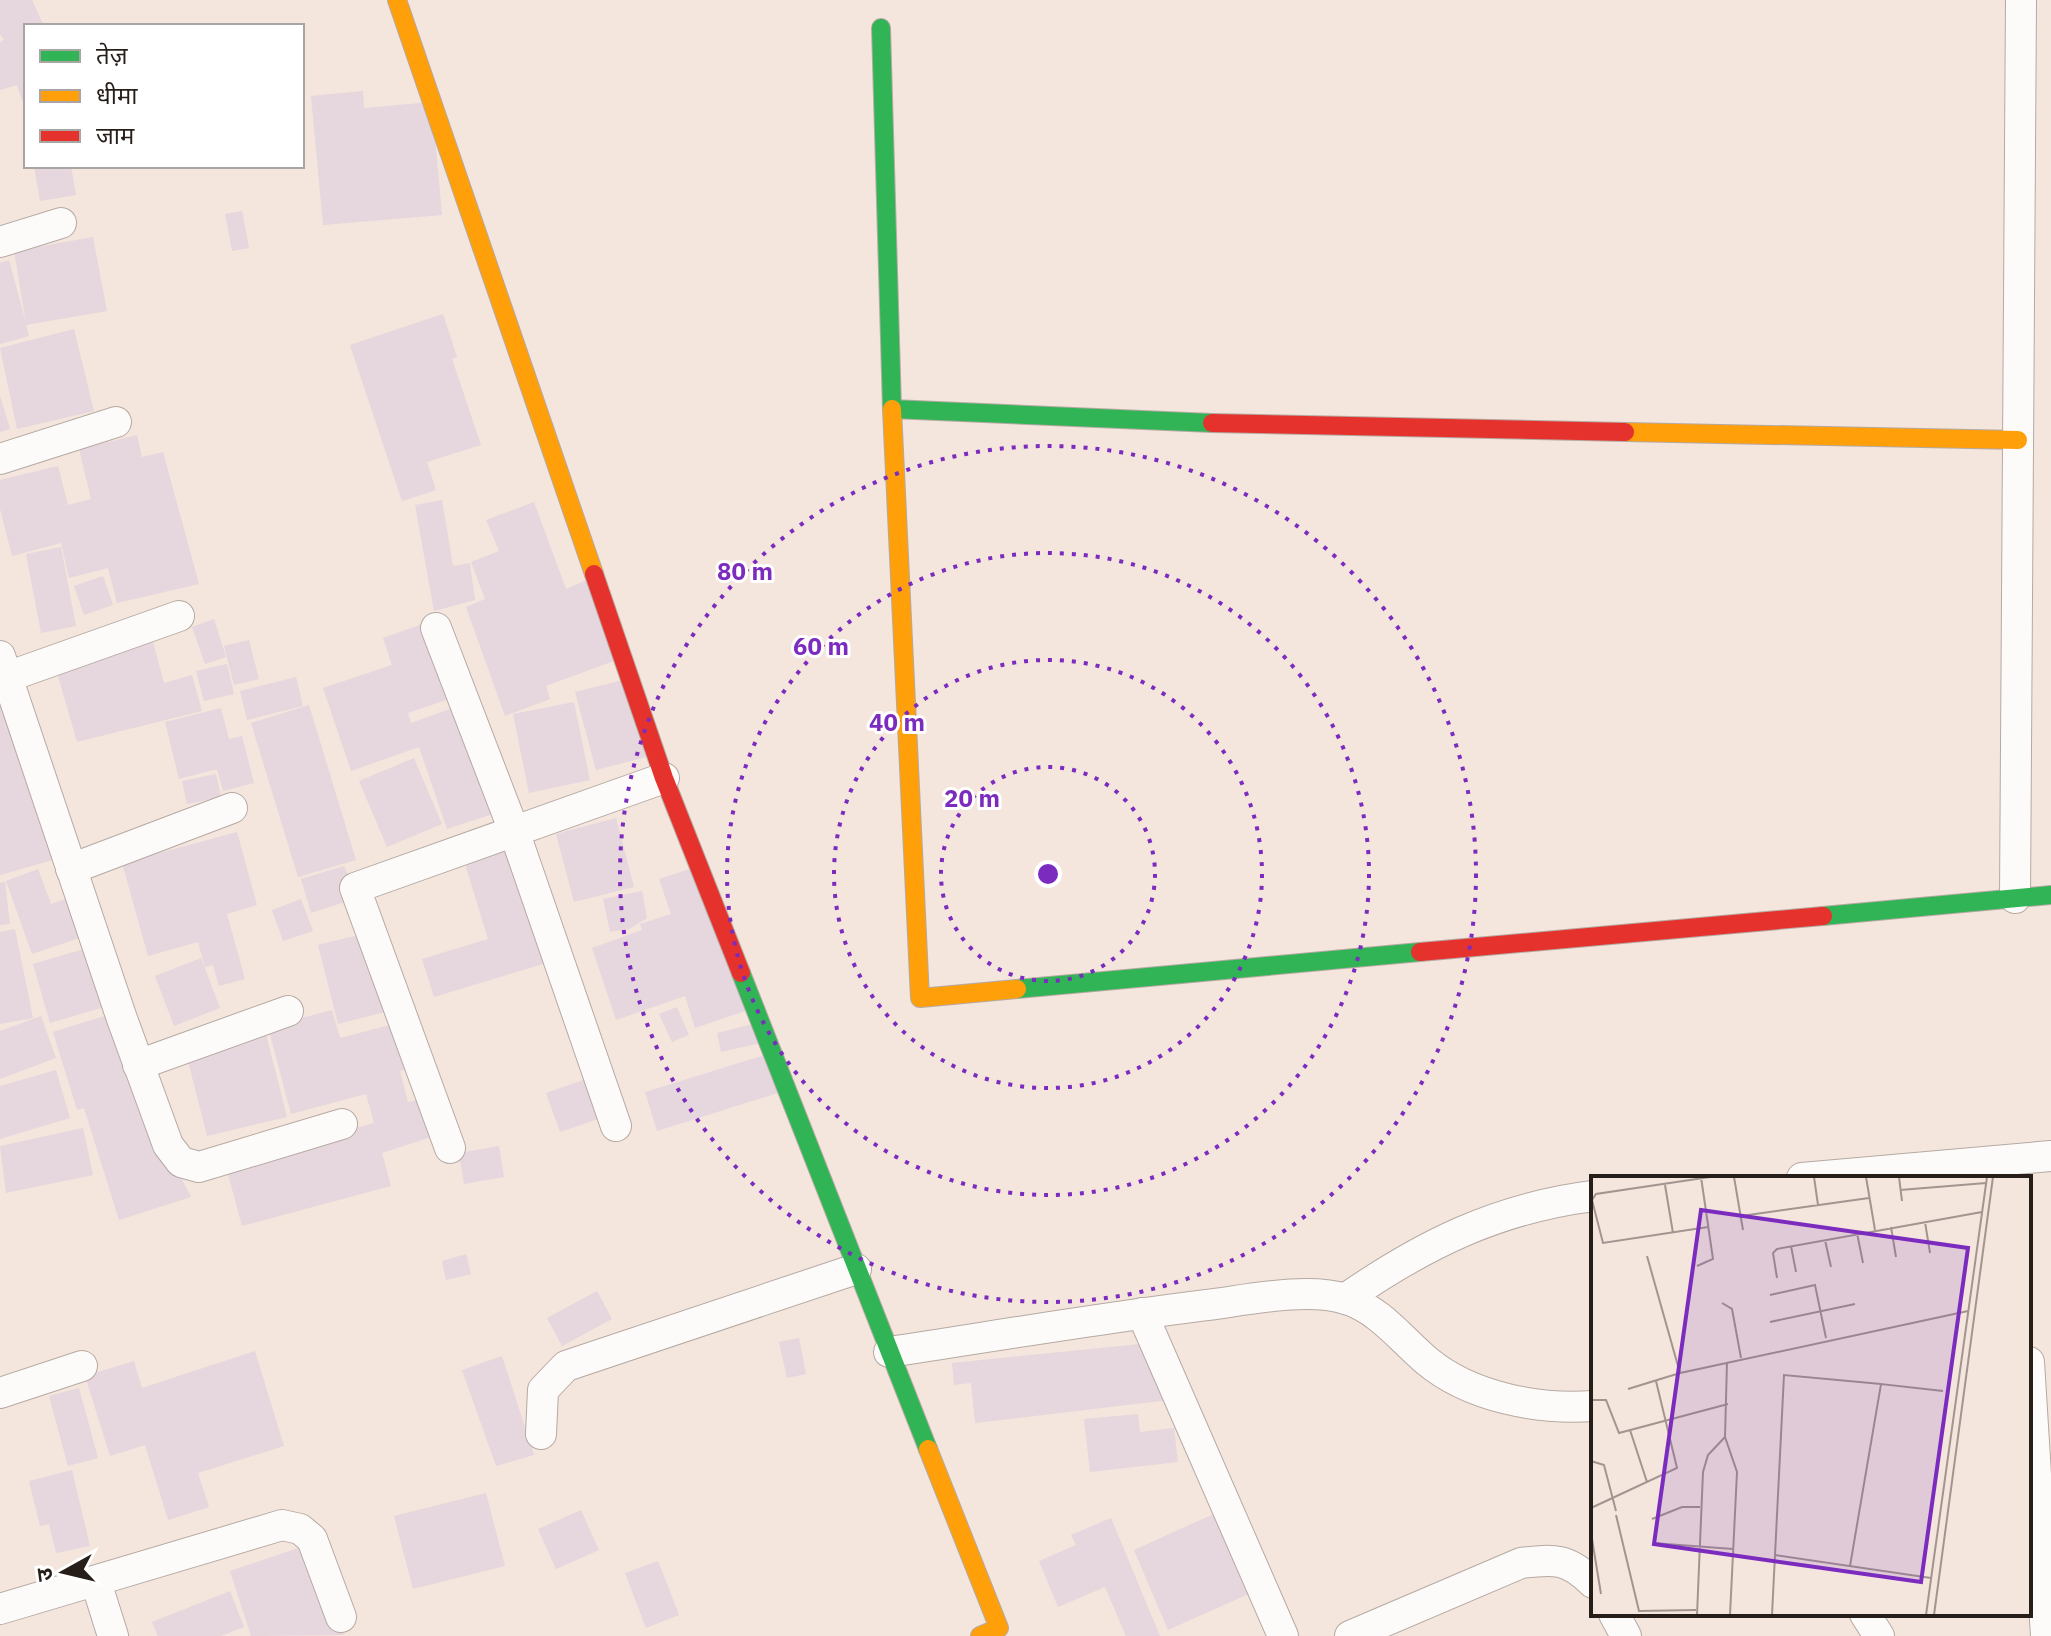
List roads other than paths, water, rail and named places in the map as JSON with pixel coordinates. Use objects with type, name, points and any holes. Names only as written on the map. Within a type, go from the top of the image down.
[{"type":"street","points":[[397,0],[664,778],[889,1352],[994,1633]]},
{"type":"street","points":[[2015,898],[2021,0]]},
{"type":"street","points":[[881,28],[892,409],[920,998],[2051,895]]},
{"type":"street","points":[[0,242],[61,223]]},
{"type":"street","points":[[892,409],[1209,423],[2018,440]]},
{"type":"street","points":[[0,459],[116,422]]},
{"type":"street","points":[[179,616],[4,667],[138,1065],[168,1145],[181,1162],[199,1167],[342,1124]]},
{"type":"street","points":[[436,628],[514,831],[616,1126]]},
{"type":"street","points":[[450,1148],[355,888],[664,778]]},
{"type":"street","points":[[71,869],[232,808]]},
{"type":"street","points":[[138,1065],[288,1011]]},
{"type":"street","points":[[1849,1176],[2015,1169],[2051,1156]]},
{"type":"street","points":[[1345,1299],[1405,1258],[1446,1238],[1547,1202],[1591,1196]]},
{"type":"street","points":[[541,1434],[543,1390],[566,1366],[856,1269]]},
{"type":"street","points":[[889,1352],[1142,1313],[1271,1297],[1345,1299],[1381,1318],[1429,1363],[1467,1387],[1522,1401],[1591,1406]]},
{"type":"street","points":[[1142,1313],[1283,1636]]},
{"type":"street","points":[[1,1389],[82,1366]]},
{"type":"street","points":[[2031,1398],[2046,1636]]},
{"type":"street","points":[[0,1609],[282,1525],[300,1529],[312,1539],[341,1617]]},
{"type":"street","points":[[1350,1636],[1521,1563],[1550,1559],[1576,1565],[1591,1581]]},
{"type":"street","points":[[96,1582],[113,1636]]},
{"type":"street","points":[[1615,1616],[1626,1636]]},
{"type":"street","points":[[1866,1616],[1879,1636]]}]
